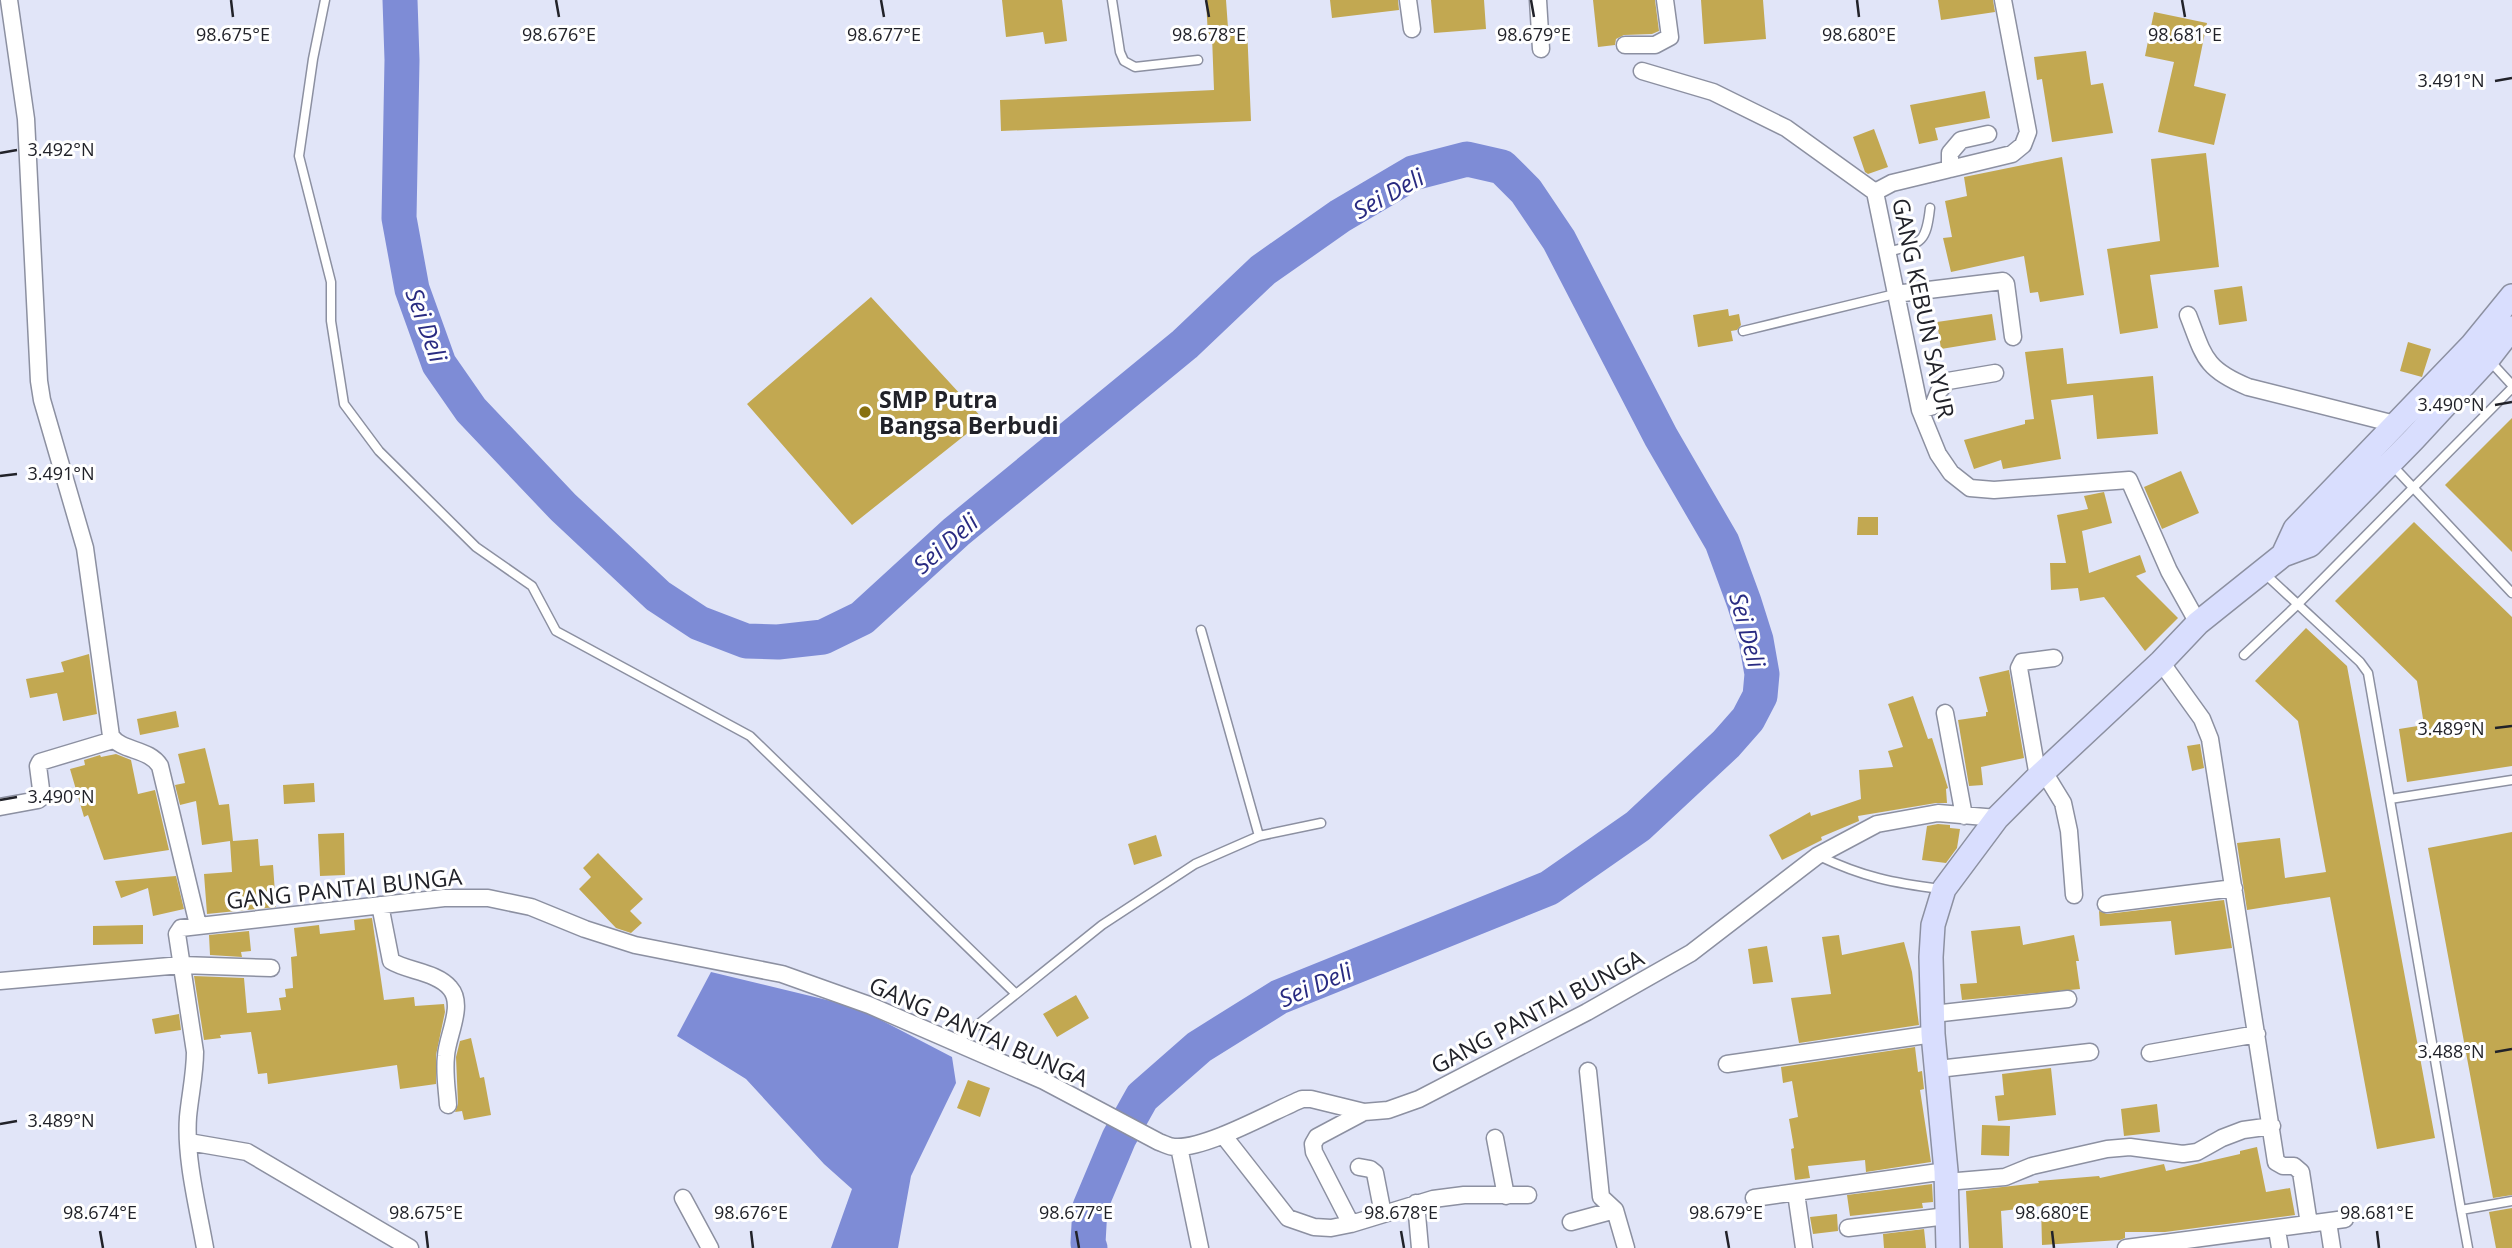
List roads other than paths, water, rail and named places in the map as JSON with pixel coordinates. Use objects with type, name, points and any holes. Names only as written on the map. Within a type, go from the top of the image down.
[{"type":"main road","points":[[1948,1248],[1946,1177],[1933,1024],[1933,925],[1944,889],[1997,818],[2041,774],[2161,662],[2198,623],[2283,555],[2295,529],[2383,455],[2480,352],[2512,296]]},
{"type":"main road","points":[[2383,455],[2395,424],[2512,328]]},
{"type":"street","points":[[9,0],[26,118],[38,381],[85,548],[113,740]]},
{"type":"street","points":[[1408,0],[1412,29]]},
{"type":"street","points":[[1538,0],[1541,49]]},
{"type":"street","points":[[1625,45],[1655,45],[1670,37],[1665,0]]},
{"type":"street","name":"GANG KEBUN SAYUR","points":[[2003,0],[2028,132],[2026,139],[2012,153],[1892,183],[1875,192],[1920,410],[1938,454],[1951,472],[1970,488],[1994,490],[2129,480],[2169,571],[2198,623]]},
{"type":"street","points":[[1642,71],[1713,92],[1786,128],[1875,192]]},
{"type":"street","points":[[1950,169],[1950,153],[1961,140],[1988,134]]},
{"type":"street","points":[[1895,294],[2003,281],[2006,284],[2013,337]]},
{"type":"street","points":[[2188,315],[2204,357],[2226,378],[2248,387],[2395,424]]},
{"type":"street","points":[[1920,410],[1933,406],[1939,391],[1948,381],[1995,373]]},
{"type":"street","points":[[2054,657],[2022,662],[2019,668],[2041,774],[2063,803],[2069,831],[2074,895]]},
{"type":"street","points":[[2161,662],[2202,719],[2210,739],[2276,1162],[2283,1167],[2294,1166],[2301,1172],[2309,1224]]},
{"type":"street","points":[[1945,713],[1964,816]]},
{"type":"street","points":[[0,807],[42,797],[38,766],[40,762],[113,740],[153,758],[160,766],[198,925]]},
{"type":"street","name":"GANG PANTAI BUNGA","points":[[205,1248],[189,1142],[188,1118],[195,1072],[195,1052],[178,931],[198,925],[444,898],[488,898],[531,907],[585,929],[635,945],[782,974],[869,1005],[1056,1088],[1160,1142],[1180,1147],[1223,1135],[1302,1099],[1311,1098],[1364,1112],[1388,1110],[1419,1100],[1587,1012],[1690,953],[1817,856],[1877,824],[1938,813],[1997,818]]},
{"type":"street","points":[[2106,904],[2234,888]]},
{"type":"street","points":[[380,905],[391,961],[450,987],[455,998],[456,1011],[446,1056],[448,1105]]},
{"type":"street","points":[[0,981],[181,965],[271,968]]},
{"type":"street","points":[[1727,1064],[2068,999]]},
{"type":"street","points":[[2150,1053],[2257,1034]]},
{"type":"street","points":[[1938,1069],[2090,1052]]},
{"type":"street","points":[[1588,1071],[1601,1197],[1615,1210],[1626,1248]]},
{"type":"street","points":[[1351,1223],[1314,1152],[1313,1144],[1317,1137],[1364,1112]]},
{"type":"street","points":[[1754,1198],[1946,1177],[2005,1177],[2032,1166],[2107,1149],[2130,1147],[2172,1153],[2197,1152],[2243,1130],[2272,1126]]},
{"type":"street","points":[[1223,1135],[1288,1218],[1314,1227],[1331,1228],[1416,1203],[1464,1195],[1528,1195]]},
{"type":"street","points":[[1495,1138],[1506,1196]]},
{"type":"street","points":[[189,1142],[247,1152],[410,1248]]},
{"type":"street","points":[[1180,1147],[1200,1248]]},
{"type":"street","points":[[1359,1167],[1375,1173],[1383,1214]]},
{"type":"street","points":[[1796,1192],[1804,1248]]},
{"type":"street","points":[[683,1198],[710,1248]]},
{"type":"street","points":[[1416,1203],[1420,1248]]},
{"type":"street","points":[[1571,1222],[1615,1210]]},
{"type":"street","points":[[1848,1228],[1947,1216]]},
{"type":"street","points":[[2126,1248],[2337,1221],[2332,1248]]},
{"type":"street","points":[[2277,1230],[2280,1248]]},
{"type":"lane","points":[[325,0],[313,59],[299,156],[331,282],[331,321],[344,404],[379,451],[476,547],[531,586],[556,631],[750,736],[1016,994]]},
{"type":"lane","points":[[1112,0],[1120,52],[1124,61],[1135,67],[1198,60]]},
{"type":"lane","points":[[1888,252],[1919,244],[1926,235],[1930,208]]},
{"type":"lane","points":[[1743,331],[1895,294]]},
{"type":"lane","points":[[2244,654],[2298,604],[2512,386],[2480,352]]},
{"type":"lane","points":[[2383,455],[2512,593]]},
{"type":"lane","points":[[2263,572],[2360,662],[2368,673],[2468,1248]]},
{"type":"lane","points":[[1200,629],[1259,836]]},
{"type":"lane","points":[[2390,799],[2512,780]]},
{"type":"lane","points":[[955,1043],[1102,925],[1195,864],[1259,836],[1321,823]]},
{"type":"lane","points":[[1817,856],[1865,876],[1897,884],[1944,889]]},
{"type":"lane","points":[[2461,1210],[2512,1201]]},
{"type":"water","points":[[711,972],[856,1007],[952,1057],[956,1083],[911,1176],[898,1248],[831,1248],[852,1189],[824,1164],[746,1079],[677,1036]]},
{"type":"waterway","name":"Sei Deli","points":[[400,0],[402,60],[399,218],[412,289],[439,364],[471,410],[563,507],[658,596],[699,623],[746,641],[778,642],[823,637],[862,618],[956,532],[1185,344],[1263,270],[1340,216],[1413,173],[1467,159],[1502,167],[1526,191],[1559,240],[1661,437],[1722,542],[1756,640],[1762,674],[1760,696],[1748,719],[1726,744],[1638,826],[1549,888],[1279,997],[1199,1047],[1142,1097],[1119,1138],[1090,1207],[1090,1248]]},
{"type":"place","name":"SMP Putra Bangsa Berbudi","points":[[865,412]]}]
